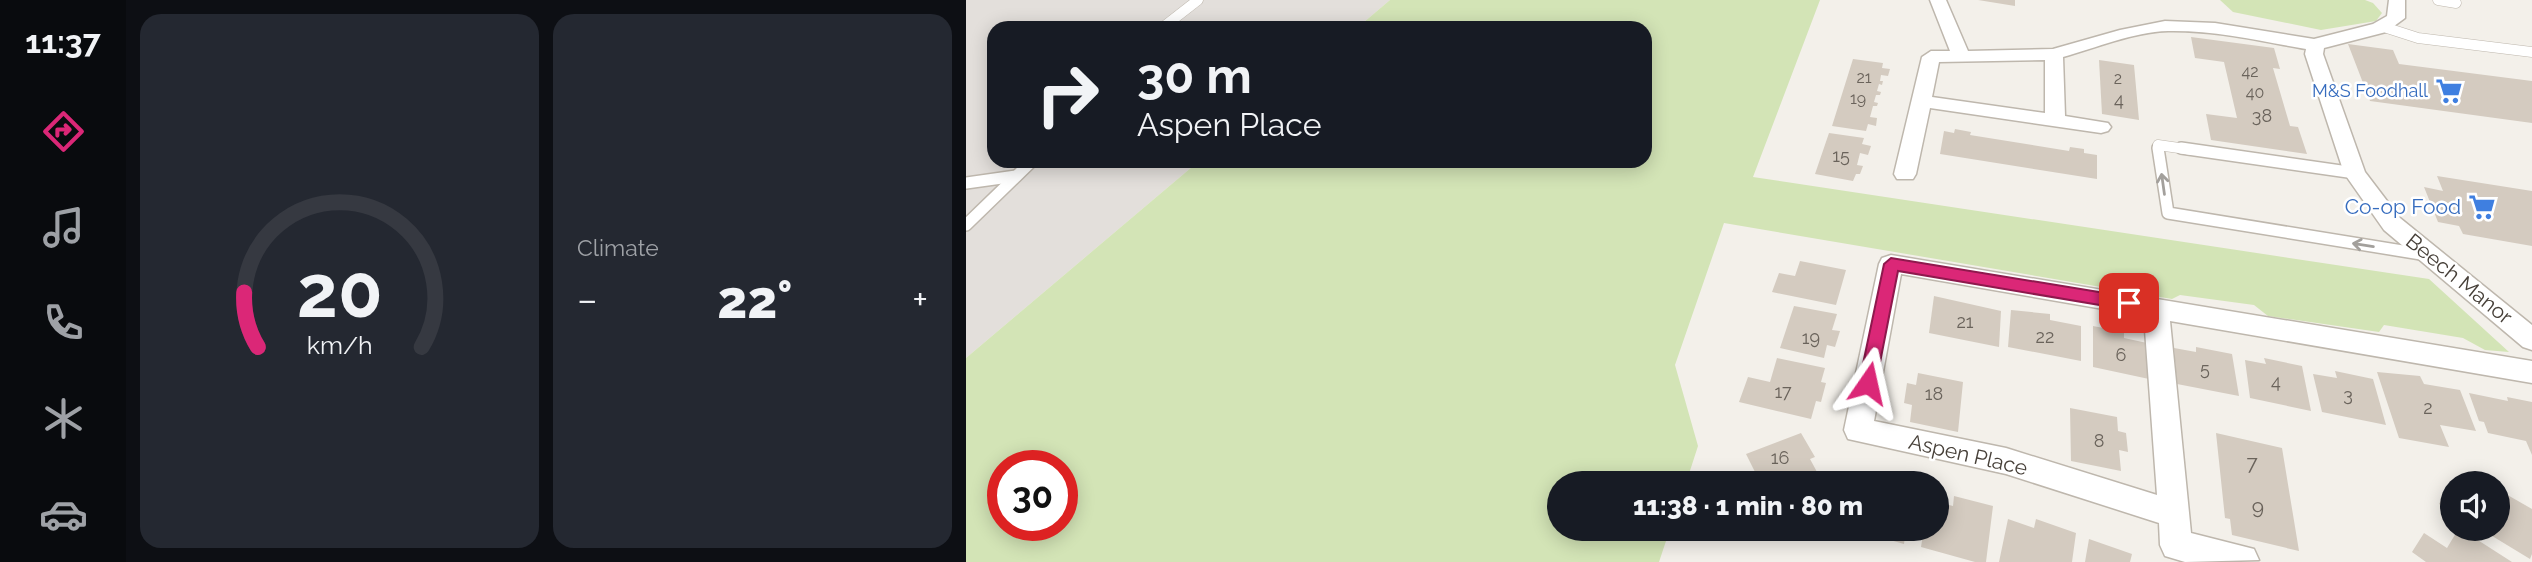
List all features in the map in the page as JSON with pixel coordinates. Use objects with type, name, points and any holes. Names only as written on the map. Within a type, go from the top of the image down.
[{"type":"street","points":[[1938,0],[1962,57]]},
{"type":"street","points":[[1905,174],[1931,57],[2054,54],[2130,32],[2165,26],[2215,28],[2316,45],[2354,33],[2386,28],[2396,18],[2393,2]]},
{"type":"street","name":"Beech Manor","points":[[2316,45],[2314,54],[2355,173],[2392,224],[2526,328]]},
{"type":"street","points":[[2054,54],[2055,121]]},
{"type":"street","points":[[1920,101],[2101,127]]},
{"type":"street","name":"Aspen Place","points":[[2174,514],[2006,461],[1858,430],[1891,264],[2532,372]]},
{"type":"street","points":[[2156,308],[2176,545],[2243,560]]},
{"type":"lane","points":[[1171,21],[1198,0]]},
{"type":"lane","points":[[2438,0],[2456,3]]},
{"type":"lane","points":[[2386,28],[2418,38],[2532,52]]},
{"type":"lane","points":[[2355,173],[2158,145],[2168,214],[2430,255]]},
{"type":"lane","points":[[966,225],[1025,168]]},
{"type":"lane","points":[[966,183],[1016,176]]},
{"type":"shaded area","points":[[966,0],[1390,0],[1365,21],[987,21],[987,168],[1191,168],[966,358]]},
{"type":"green space","points":[[1390,0],[1820,0],[1753,177],[2429,279],[2509,352],[2485,350],[2463,338],[2384,325],[2379,332],[2268,316],[2254,305],[2180,295],[2172,299],[1724,223],[1675,365],[1698,446],[1690,471],[1547,471],[1547,541],[1666,541],[1659,562],[966,562],[966,358],[1191,168],[1652,168],[1652,21],[1365,21]]},
{"type":"green space","points":[[2220,0],[2365,0],[2373,3],[2382,13],[2376,21],[2321,30],[2233,12]]},
{"type":"building","points":[[1978,0],[2015,0],[2015,6]]},
{"type":"building","points":[[2191,37],[2274,48],[2280,69],[2273,68],[2290,126],[2298,127],[2307,154],[2211,140],[2206,114],[2237,118],[2224,62],[2195,58]]},
{"type":"building","name":"M&S Foodhall","points":[[2348,44],[2393,50],[2399,64],[2532,81],[2532,123],[2370,101]]},
{"type":"building","points":[[1853,59],[1883,63],[1882,68],[1890,69],[1888,76],[1881,75],[1882,85],[1879,84],[1877,91],[1881,92],[1876,95],[1874,102],[1878,103],[1873,106],[1870,117],[1877,118],[1876,126],[1868,124],[1866,131],[1832,126]]},
{"type":"building","points":[[2099,60],[2134,65],[2139,120],[2102,114]]},
{"type":"building","points":[[1955,129],[1971,132],[1970,135],[2069,151],[2070,147],[2084,149],[2084,153],[2097,155],[2097,179],[1940,154],[1944,131],[1954,133]]},
{"type":"building","points":[[1829,133],[1864,138],[1862,144],[1871,146],[1868,155],[1860,153],[1857,165],[1863,166],[1853,181],[1815,174]]},
{"type":"building","name":"Co-op Food","points":[[2437,176],[2532,191],[2532,246],[2463,234],[2459,226],[2438,222],[2424,187],[2443,191]]},
{"type":"building","points":[[1800,261],[1846,270],[1836,305],[1772,292],[1779,273],[1795,276]]},
{"type":"building","points":[[1934,296],[2001,311],[1999,347],[1929,333]]},
{"type":"building","points":[[1794,306],[1837,314],[1832,330],[1840,331],[1835,347],[1827,345],[1824,358],[1780,348]]},
{"type":"building","points":[[2011,310],[2050,314],[2050,320],[2081,326],[2081,361],[2008,347]]},
{"type":"building","points":[[2093,326],[2124,332],[2124,338],[2147,343],[2149,379],[2093,367]]},
{"type":"building","points":[[2196,347],[2232,354],[2239,396],[2177,384],[2174,348],[2196,352]]},
{"type":"building","points":[[1777,358],[1825,368],[1821,382],[1826,383],[1821,402],[1816,401],[1811,419],[1739,402],[1748,377],[1770,382]]},
{"type":"building","points":[[2264,358],[2302,366],[2311,411],[2250,398],[2245,360],[2266,364]]},
{"type":"building","points":[[2335,371],[2373,379],[2386,425],[2322,412],[2313,374],[2337,378]]},
{"type":"building","points":[[2377,372],[2420,376],[2424,384],[2460,390],[2476,431],[2440,425],[2449,447],[2399,438]]},
{"type":"building","points":[[1918,373],[1963,382],[1958,432],[1910,422],[1912,405],[1904,403],[1907,383],[1916,385]]},
{"type":"building","points":[[2469,393],[2508,401],[2507,397],[2532,402],[2532,455],[2526,441],[2488,433],[2484,422],[2479,421]]},
{"type":"building","points":[[2070,408],[2117,417],[2118,431],[2126,433],[2128,452],[2119,450],[2121,471],[2071,461]]},
{"type":"building","points":[[1801,433],[1815,457],[1810,459],[1816,471],[1754,471],[1746,454]]},
{"type":"building","points":[[2216,433],[2282,448],[2299,551],[2232,535],[2230,519],[2225,518]]},
{"type":"building","points":[[1954,496],[1993,506],[1986,562],[1975,562],[1921,547],[1922,541],[1949,541],[1949,505],[1953,506]]},
{"type":"building","points":[[2510,496],[2532,509],[2530,559],[2500,541],[2510,541]]},
{"type":"building","points":[[2008,519],[2034,528],[2036,519],[2076,533],[2072,562],[1999,562]]},
{"type":"building","points":[[2424,533],[2447,548],[2451,541],[2479,541],[2512,562],[2426,562],[2412,552]]},
{"type":"building","points":[[2089,539],[2132,554],[2130,562],[2085,562]]},
{"type":"place","name":"M&S Foodhall","points":[[2449,91]]},
{"type":"place","name":"Co-op Food","points":[[2482,207]]},
{"type":"route","points":[[1868,383],[1891,264],[2129,303]]}]
